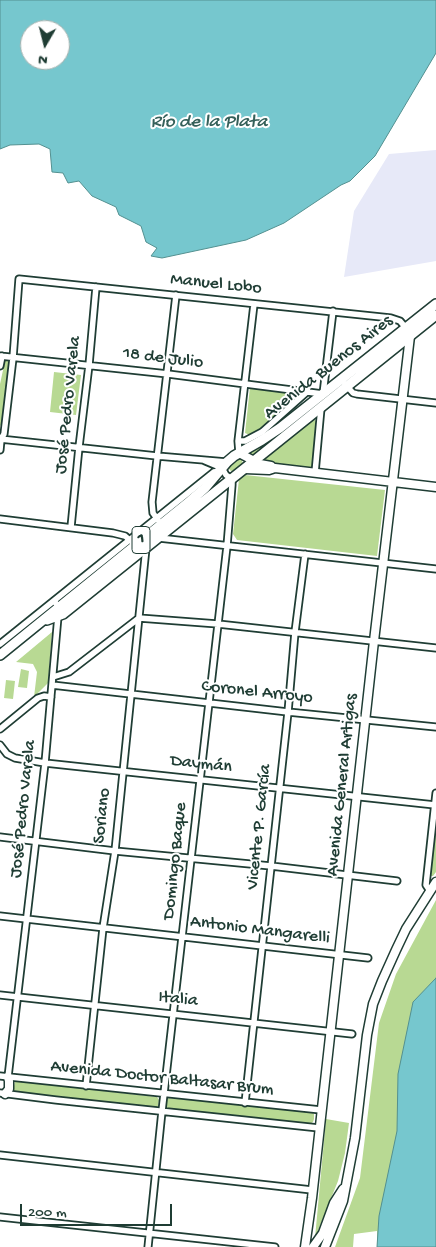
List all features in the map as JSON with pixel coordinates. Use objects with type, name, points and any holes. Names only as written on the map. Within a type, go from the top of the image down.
[{"type":"main road","name":"Avenida Buenos Aires","points":[[240,453],[326,397],[348,387],[436,304]]},
{"type":"main road","name":"Avenida Buenos Aires","points":[[245,469],[321,407],[326,397],[341,379],[408,332],[432,322],[436,315]]},
{"type":"main road","name":"1","points":[[0,655],[58,610],[205,488],[223,466],[240,453]]},
{"type":"main road","name":"1","points":[[134,547],[146,548],[159,538],[162,524],[245,469]]},
{"type":"street","name":"Manuel Lobo","points":[[13,358],[19,278],[391,318],[400,321],[408,332]]},
{"type":"street","name":"José Pedro Varela","points":[[71,527],[96,286]]},
{"type":"street","points":[[162,524],[153,513],[152,507],[176,295]]},
{"type":"street","points":[[254,304],[238,441],[240,453],[254,461],[275,468],[436,487]]},
{"type":"street","points":[[326,397],[333,311]]},
{"type":"street","name":"Avenida General Artigas","points":[[306,1245],[393,482],[408,332]]},
{"type":"street","name":"18 de Julio","points":[[1,356],[168,374],[308,392],[326,397]]},
{"type":"street","points":[[0,366],[1,356]]},
{"type":"street","points":[[0,450],[13,358]]},
{"type":"street","points":[[341,379],[353,393],[436,403]]},
{"type":"street","points":[[238,441],[245,441],[262,432],[308,392]]},
{"type":"street","points":[[315,473],[321,407]]},
{"type":"street","points":[[2,437],[203,460],[223,466],[226,475],[232,479]]},
{"type":"street","points":[[245,469],[269,470],[275,468]]},
{"type":"street","name":"Domingo Baque","points":[[148,1247],[227,546],[232,479]]},
{"type":"street","points":[[0,519],[118,534],[124,536],[134,547],[58,610],[0,644]]},
{"type":"street","points":[[159,538],[436,569]]},
{"type":"street","name":"Soriano","points":[[86,1086],[103,928],[115,851],[124,771],[146,548]]},
{"type":"street","name":"Vicente P. García","points":[[245,1103],[305,554]]},
{"type":"street","name":"José Pedro Varela","points":[[2,1093],[9,1089],[9,1081],[4,1076],[27,919],[45,763],[58,610]]},
{"type":"street","points":[[53,677],[69,672],[139,618],[218,624],[436,648]]},
{"type":"street","points":[[69,672],[68,680],[76,687]]},
{"type":"street","name":"Coronel Arroyo","points":[[52,684],[288,712],[436,727]]},
{"type":"street","points":[[0,729],[38,698],[44,696],[51,697]]},
{"type":"street","name":"Daymán","points":[[0,745],[7,754],[15,758],[45,763],[435,805]]},
{"type":"street","points":[[430,891],[426,885],[436,793]]},
{"type":"street","points":[[0,837],[115,851],[348,874],[397,881]]},
{"type":"street","points":[[325,1247],[343,1201],[355,1138],[367,1035],[373,1004],[406,929],[436,882]]},
{"type":"street","name":"Antonio Mangarelli","points":[[0,916],[368,958]]},
{"type":"street","name":"Italia","points":[[0,995],[352,1034]]},
{"type":"street","name":"Avenida Doctor Baltasar Brum","points":[[4,1076],[321,1110]]},
{"type":"street","name":"Avenida Doctor Baltasar Brum","points":[[2,1093],[319,1128]]},
{"type":"street","points":[[0,1155],[312,1190]]},
{"type":"street","points":[[314,1247],[323,1233],[334,1203],[346,1183]]},
{"type":"street","points":[[0,1217],[275,1247]]},
{"type":"shaded area","points":[[436,150],[436,261],[344,277],[354,211],[389,154]]},
{"type":"green space","points":[[5,361],[9,361],[10,364],[2,424],[0,426],[0,384]]},
{"type":"green space","points":[[54,372],[81,375],[76,415],[50,412]]},
{"type":"green space","points":[[250,387],[299,393],[300,397],[252,436],[245,433]]},
{"type":"green space","points":[[311,420],[316,422],[312,468],[266,462],[264,460],[265,458]]},
{"type":"green space","points":[[282,432],[284,433],[254,456],[248,453],[248,452]]},
{"type":"green space","points":[[238,458],[242,460],[243,465],[231,471],[228,468],[229,466]]},
{"type":"green space","points":[[245,475],[385,490],[377,556],[237,540],[233,534],[239,479]]},
{"type":"green space","points":[[52,632],[48,683],[34,697],[37,672],[33,664],[16,662]]},
{"type":"green space","points":[[21,669],[29,671],[27,688],[18,687]]},
{"type":"green space","points":[[6,680],[15,681],[13,699],[4,698]]},
{"type":"green space","points":[[436,820],[436,872],[431,876],[430,874]]},
{"type":"green space","points":[[436,900],[436,1246],[377,1247],[377,1231],[354,1234],[353,1247],[335,1247],[360,1178],[379,1023],[396,974]]},
{"type":"green space","points":[[15,1081],[157,1097],[159,1100],[156,1108],[14,1091]]},
{"type":"green space","points":[[169,1098],[312,1112],[314,1119],[310,1124],[168,1109],[167,1100]]},
{"type":"green space","points":[[326,1119],[349,1123],[345,1153],[338,1181],[315,1238]]},
{"type":"water","name":"Río de la Plata","points":[[0,0],[436,0],[436,53],[375,156],[350,181],[284,223],[246,240],[162,258],[151,256],[157,248],[146,242],[141,226],[119,215],[116,207],[92,196],[79,181],[68,183],[63,173],[52,172],[50,149],[39,144],[10,145],[0,149]]},
{"type":"water","points":[[436,978],[436,1247],[377,1247],[379,1216],[397,1131],[398,1074],[413,1002]]}]
